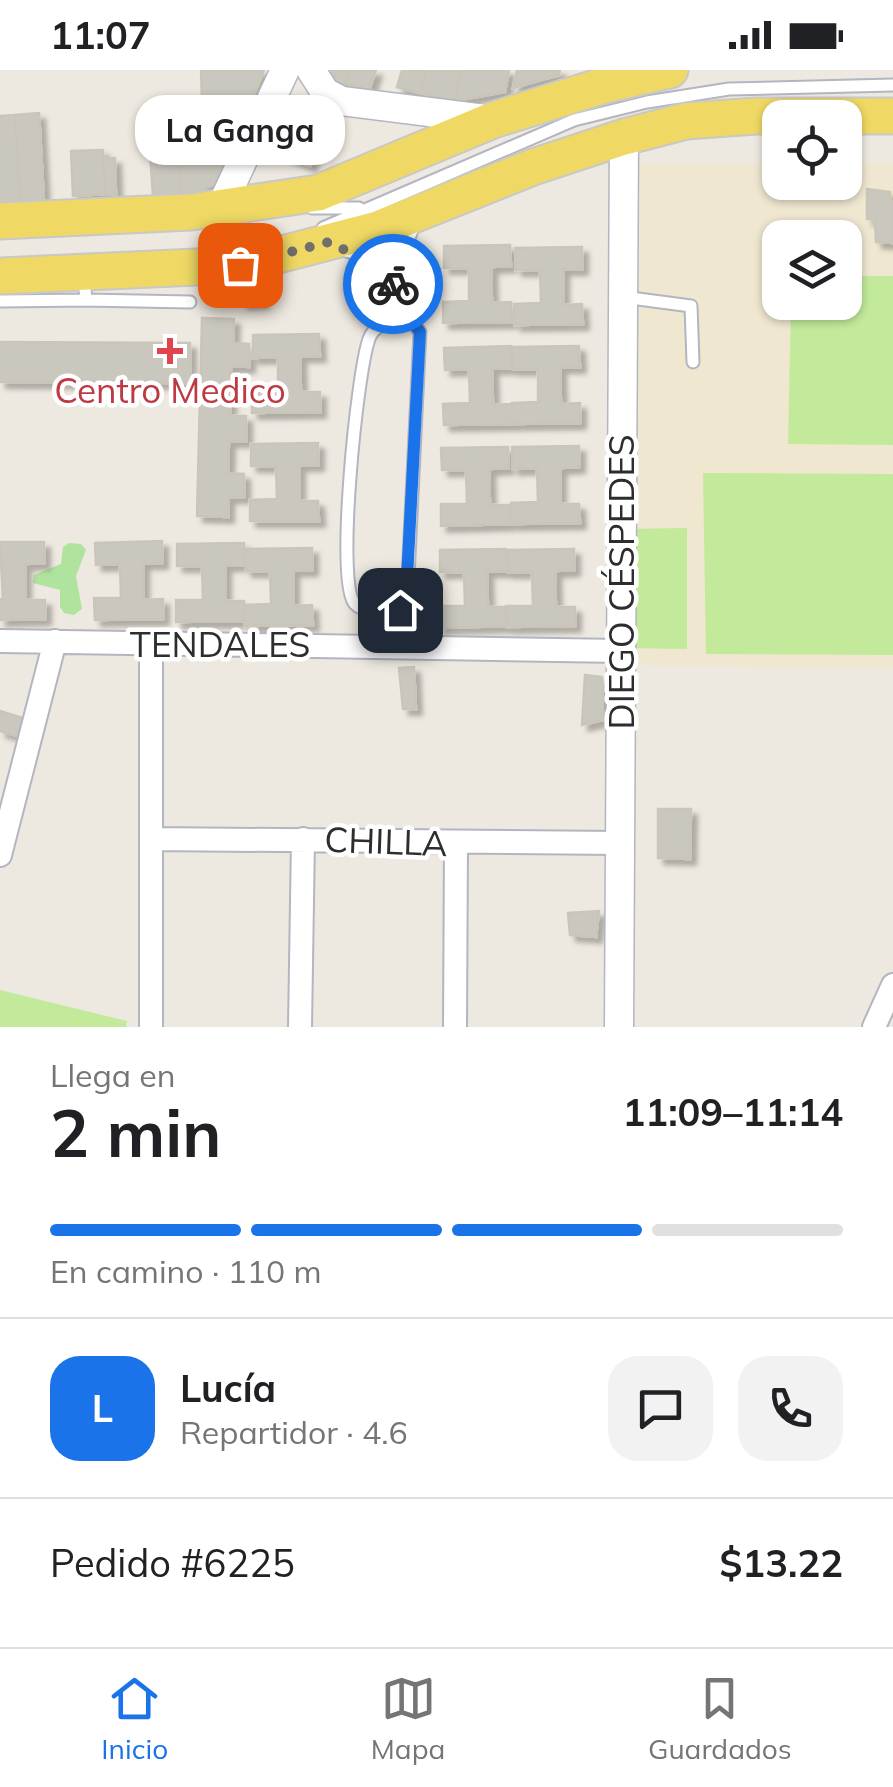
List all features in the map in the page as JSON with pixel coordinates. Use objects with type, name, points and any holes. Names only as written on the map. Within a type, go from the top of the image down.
[{"type":"main road","points":[[0,221],[205,210],[318,193],[600,79],[670,70]]},
{"type":"main road","points":[[0,276],[99,286],[416,215],[624,137],[704,120],[893,116]]},
{"type":"main road","points":[[0,241],[138,234],[205,210]]},
{"type":"street","points":[[236,255],[221,242],[205,210],[285,70]]},
{"type":"street","points":[[311,70],[325,92],[342,101],[494,120]]},
{"type":"street","name":"DIEGO CÉSPEDES","points":[[618,1027],[624,137]]},
{"type":"street","name":"TENDALES","points":[[0,641],[620,651]]},
{"type":"street","points":[[0,855],[55,641]]},
{"type":"street","points":[[151,644],[151,1027]]},
{"type":"street","name":"CHILLA","points":[[152,839],[620,844]]},
{"type":"street","points":[[300,1027],[303,839]]},
{"type":"street","points":[[455,1027],[456,844]]},
{"type":"street","points":[[874,1027],[893,986]]},
{"type":"lane","points":[[416,215],[416,228],[409,238],[364,254],[350,254],[319,237],[326,227],[363,208],[574,120],[729,88],[893,85]]},
{"type":"lane","points":[[205,210],[363,208]]},
{"type":"lane","points":[[384,248],[399,321]]},
{"type":"lane","points":[[0,264],[236,255]]},
{"type":"lane","points":[[0,301],[99,286],[190,302]]},
{"type":"lane","points":[[623,296],[690,306],[693,362]]},
{"type":"lane","points":[[399,321],[412,321],[420,332],[406,598],[400,610],[360,608],[352,602],[348,591],[346,553],[358,402],[369,336],[378,326],[399,321]]},
{"type":"shaded area","points":[[762,163],[762,200],[862,200],[862,163],[893,163],[893,669],[623,665],[630,164]]},
{"type":"green space","points":[[862,276],[893,276],[893,445],[788,444],[791,320],[862,320]]},
{"type":"green space","points":[[703,473],[893,474],[893,655],[706,654]]},
{"type":"green space","points":[[687,528],[687,649],[626,648],[626,529]]},
{"type":"green space","points":[[81,544],[86,550],[76,576],[82,609],[74,615],[64,613],[60,607],[60,590],[33,583],[34,575],[61,564],[63,547]]},
{"type":"green space","points":[[0,990],[127,1021],[126,1027],[0,1027]]},
{"type":"building","points":[[201,70],[264,70],[251,102],[202,102]]},
{"type":"building","points":[[331,70],[376,70],[369,91],[337,83]]},
{"type":"building","points":[[350,70],[376,70],[369,91],[345,83]]},
{"type":"building","points":[[402,70],[426,70],[420,93],[397,87]]},
{"type":"building","points":[[426,70],[461,71],[455,101],[420,93]]},
{"type":"building","points":[[461,70],[509,70],[505,92],[455,101]]},
{"type":"building","points":[[517,70],[560,70],[559,75],[513,88]]},
{"type":"building","points":[[290,111],[326,127],[310,166],[273,150]]},
{"type":"building","points":[[39,113],[44,202],[20,204],[15,115]]},
{"type":"building","points":[[15,115],[20,204],[0,205],[0,116]]},
{"type":"building","points":[[239,127],[214,184],[196,193],[181,194],[178,129]]},
{"type":"building","points":[[103,150],[105,194],[73,196],[71,151]]},
{"type":"building","points":[[179,151],[181,194],[153,196],[150,152]]},
{"type":"building","points":[[115,158],[116,194],[105,194],[103,159]]},
{"type":"building","points":[[867,189],[890,192],[893,243],[876,242],[875,219],[867,219]]},
{"type":"building","points":[[510,245],[511,266],[491,267],[492,303],[511,302],[511,322],[443,323],[443,302],[469,301],[469,268],[444,268],[444,246]]},
{"type":"building","points":[[582,247],[582,269],[563,269],[563,305],[582,304],[583,324],[515,325],[514,304],[541,303],[540,270],[516,270],[515,248]]},
{"type":"building","points":[[261,282],[262,302],[242,303],[241,283]]},
{"type":"building","points":[[202,318],[234,319],[233,343],[249,344],[249,367],[231,366],[230,416],[246,416],[246,441],[229,441],[228,473],[244,474],[244,497],[228,497],[228,517],[197,516]]},
{"type":"building","points":[[319,334],[320,356],[300,356],[301,392],[320,392],[320,412],[252,413],[252,391],[278,391],[278,357],[253,358],[253,335]]},
{"type":"building","points":[[0,342],[190,343],[190,383],[0,382]]},
{"type":"building","points":[[511,346],[511,368],[492,368],[493,405],[512,404],[512,424],[444,425],[443,404],[470,403],[469,369],[445,370],[444,348]]},
{"type":"building","points":[[579,346],[580,367],[560,367],[561,404],[580,403],[580,423],[512,424],[512,403],[538,402],[538,369],[513,369],[513,347]]},
{"type":"building","points":[[318,443],[318,465],[299,465],[299,501],[318,501],[319,521],[250,521],[250,500],[277,499],[276,466],[251,466],[251,444]]},
{"type":"building","points":[[579,446],[579,467],[560,468],[560,504],[579,504],[580,523],[512,524],[511,503],[538,502],[537,468],[513,469],[512,447]]},
{"type":"building","points":[[508,447],[508,468],[489,469],[490,505],[509,505],[509,524],[441,526],[441,504],[467,504],[466,470],[442,470],[441,448]]},
{"type":"building","points":[[162,541],[162,563],[143,563],[143,600],[163,599],[163,619],[95,620],[94,598],[121,598],[120,564],[96,565],[95,543]]},
{"type":"building","points":[[0,542],[44,542],[44,563],[25,564],[25,600],[45,600],[45,619],[0,620]]},
{"type":"building","points":[[244,543],[244,565],[225,565],[225,601],[244,601],[245,621],[176,622],[176,600],[203,600],[202,566],[177,566],[177,544]]},
{"type":"building","points":[[312,548],[312,570],[293,570],[293,606],[312,605],[313,625],[245,626],[244,605],[271,604],[270,571],[246,571],[245,549]]},
{"type":"building","points":[[506,549],[507,571],[487,571],[488,607],[507,607],[507,626],[439,628],[439,606],[465,606],[464,572],[440,572],[440,550]]},
{"type":"building","points":[[574,549],[574,570],[555,571],[556,607],[575,607],[575,626],[507,627],[506,606],[533,606],[532,572],[508,572],[507,550]]},
{"type":"building","points":[[414,667],[416,709],[403,709],[399,668]]},
{"type":"building","points":[[585,675],[602,677],[603,720],[582,725]]},
{"type":"building","points":[[0,711],[26,719],[21,737],[0,731]]},
{"type":"building","points":[[658,809],[691,809],[690,859],[658,858]]},
{"type":"building","points":[[599,911],[596,937],[570,935],[568,913]]},
{"type":"way so far","points":[[240,265],[329,242],[350,254],[384,248],[393,284]]},
{"type":"place","name":"La Ganga","points":[[240,265]]},
{"type":"place","name":"Centro Medico","points":[[170,351]]},
{"type":"route","points":[[393,284],[399,321],[418,324],[420,332],[406,598],[400,610]]}]
